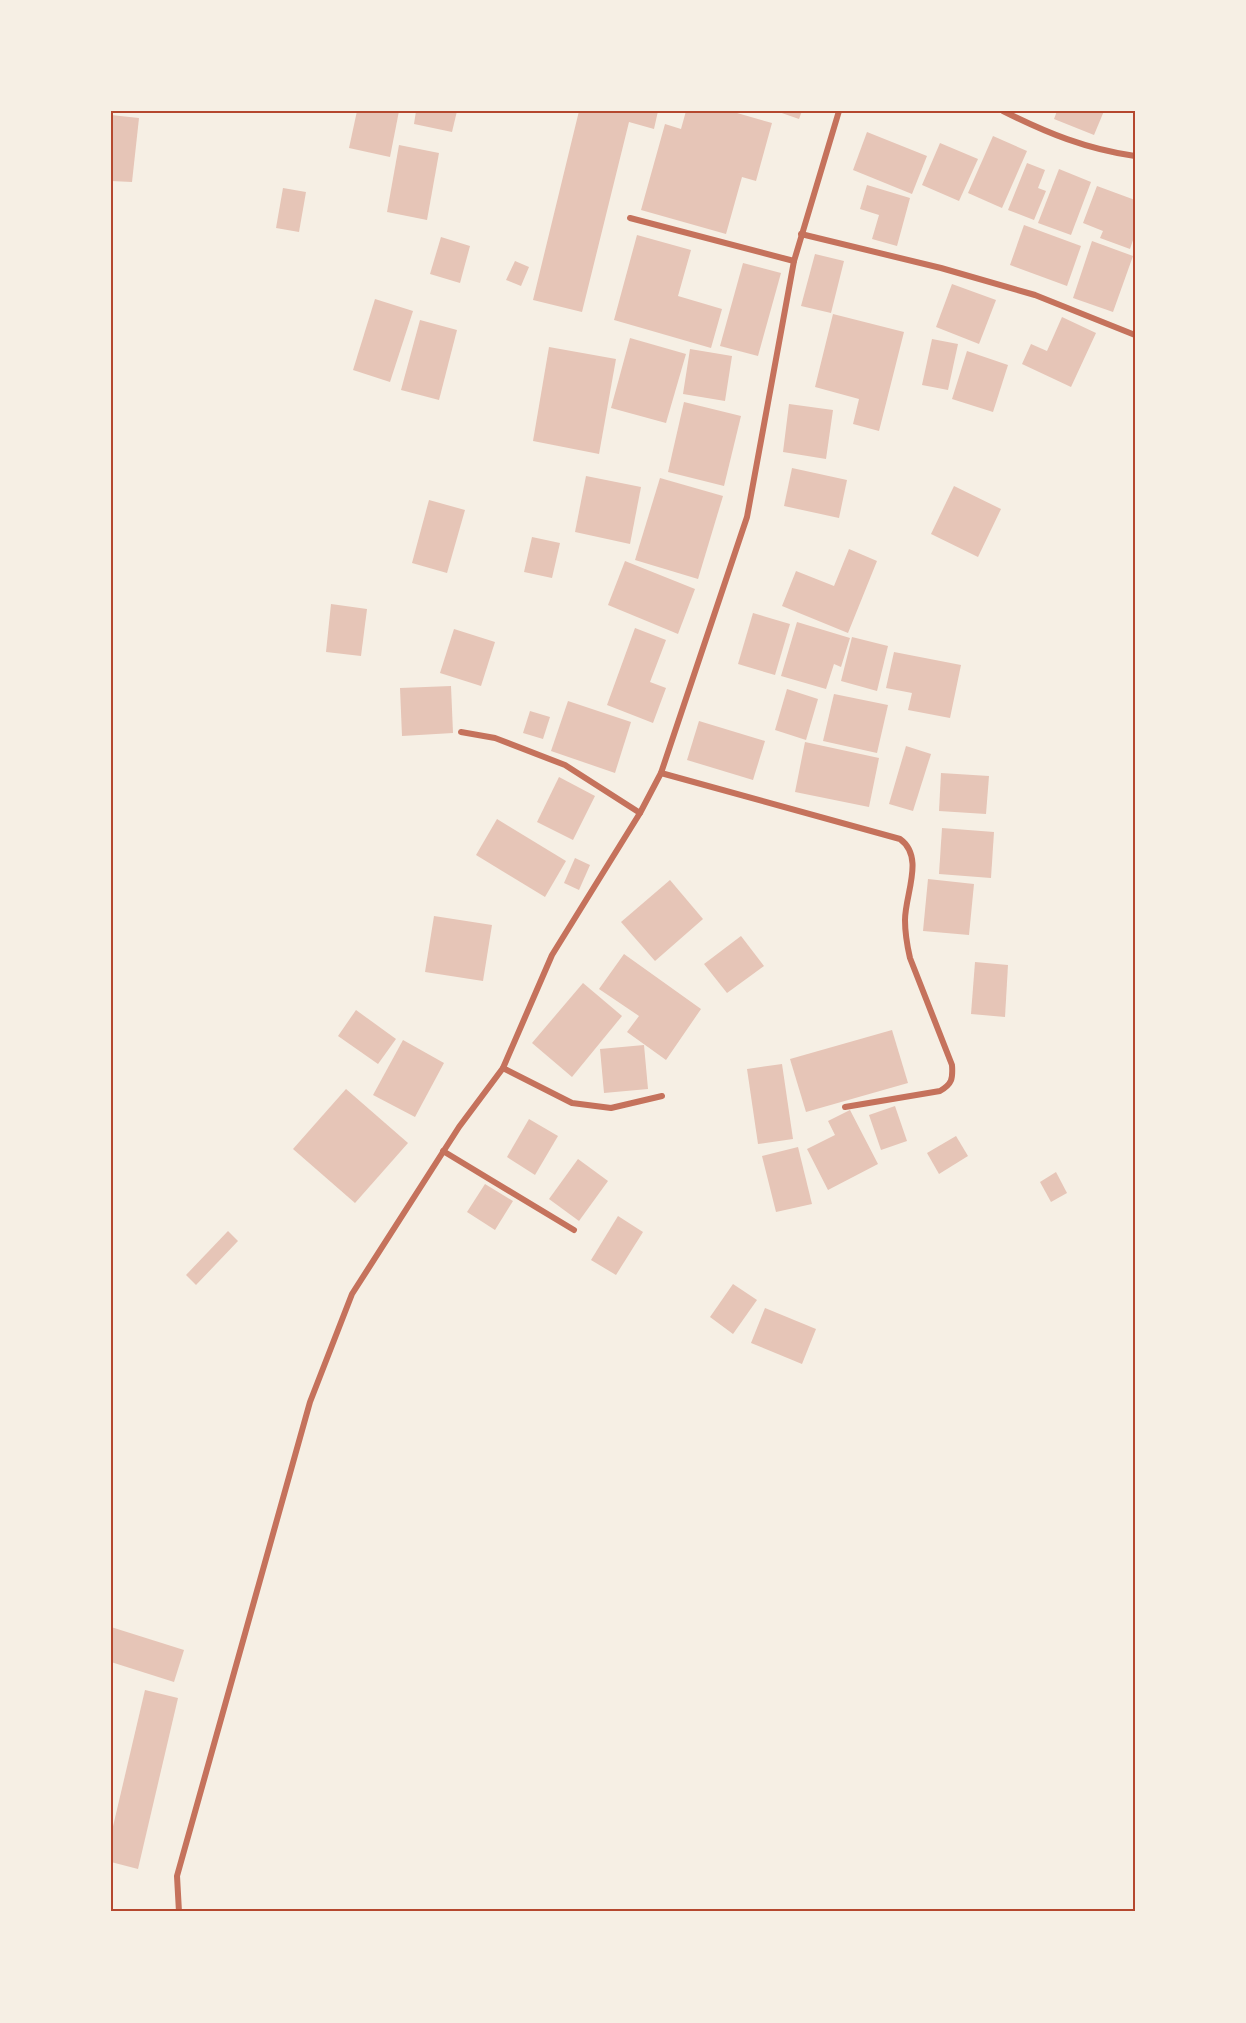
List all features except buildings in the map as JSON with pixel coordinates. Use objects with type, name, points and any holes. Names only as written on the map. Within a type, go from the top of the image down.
[{"type":"street","points":[[178,1912],[177,1876],[310,1402],[352,1294],[459,1127],[503,1068],[552,955],[640,813],[661,773],[747,517],[794,261],[839,111]]},
{"type":"street","points":[[1003,111],[1056,136],[1103,151],[1135,156]]},
{"type":"street","points":[[630,218],[794,261]]},
{"type":"street","points":[[801,234],[942,268],[1035,296],[1135,335]]},
{"type":"street","points":[[461,732],[495,738],[565,765],[640,813]]},
{"type":"street","points":[[661,773],[900,839],[908,845],[911,851],[912,867],[904,918],[907,943],[910,957],[952,1065],[953,1078],[949,1086],[940,1091],[845,1107]]},
{"type":"street","points":[[503,1068],[572,1103],[611,1108],[662,1096]]},
{"type":"street","points":[[443,1151],[574,1230]]}]
